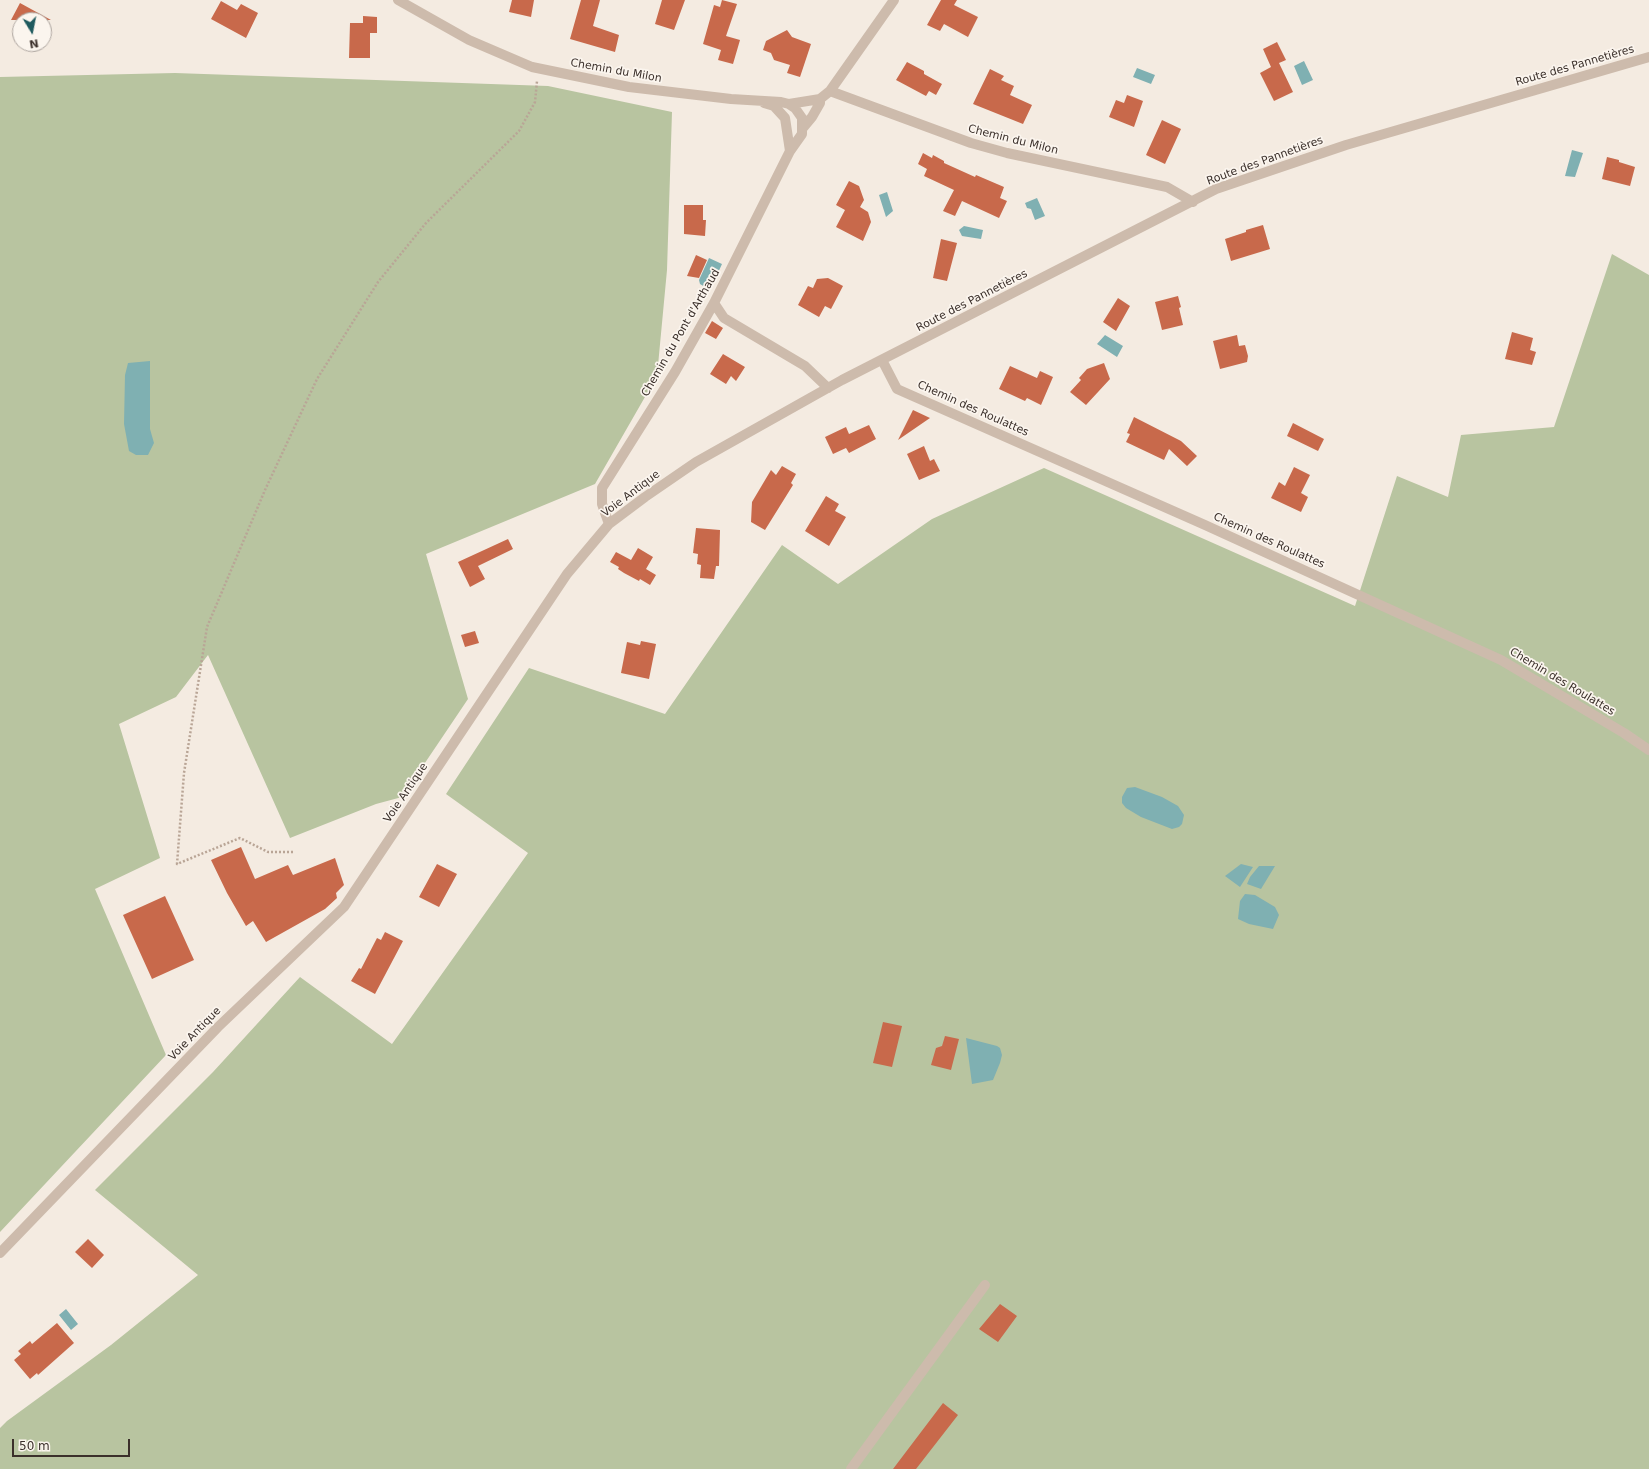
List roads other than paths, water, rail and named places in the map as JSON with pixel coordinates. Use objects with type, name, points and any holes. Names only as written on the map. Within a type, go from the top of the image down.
[{"type":"street","name":"Chemin du Milon","points":[[398,0],[469,40],[538,69],[629,87],[789,104]]},
{"type":"street","points":[[789,104],[820,99],[830,91],[894,0]]},
{"type":"street","name":"Route des Pannetières","points":[[847,378],[1216,190],[1346,146],[1649,57]]},
{"type":"street","name":"Chemin du Milon","points":[[830,91],[971,143],[1007,153],[1166,187],[1192,202]]},
{"type":"street","points":[[802,129],[812,117],[820,103],[820,99]]},
{"type":"street","points":[[756,100],[774,106],[785,118],[790,151]]},
{"type":"street","points":[[789,104],[795,108],[802,118],[802,134],[790,151]]},
{"type":"street","name":"Chemin du Pont d'Arthaud","points":[[609,524],[602,504],[602,488],[675,372],[714,303],[790,151]]},
{"type":"street","points":[[714,303],[724,318],[805,366],[828,388]]},
{"type":"street","name":"Chemin des Roulattes","points":[[882,360],[897,389],[1205,525],[1501,660],[1624,733],[1649,750]]},
{"type":"street","name":"Voie Antique","points":[[0,1253],[218,1027],[344,907],[567,574],[609,524],[696,462],[847,378]]},
{"type":"street","points":[[852,1469],[985,1285]]},
{"type":"water","points":[[1304,61],[1313,80],[1302,85],[1294,66]]},
{"type":"water","points":[[1137,68],[1155,75],[1151,84],[1133,77]]},
{"type":"water","points":[[1572,150],[1583,153],[1575,177],[1565,176]]},
{"type":"water","points":[[887,192],[893,211],[886,217],[879,195]]},
{"type":"water","points":[[1037,198],[1045,216],[1035,220],[1031,209],[1027,208],[1025,203]]},
{"type":"water","points":[[964,226],[983,230],[981,239],[962,236],[959,230]]},
{"type":"water","points":[[709,258],[722,264],[712,286],[705,287],[700,284],[699,280]]},
{"type":"water","points":[[1105,335],[1123,346],[1117,357],[1097,344]]},
{"type":"water","points":[[150,361],[150,429],[154,443],[148,455],[136,455],[129,451],[124,424],[125,375],[128,363]]},
{"type":"water","points":[[1135,787],[1162,797],[1178,806],[1184,815],[1182,824],[1179,827],[1172,829],[1141,817],[1126,808],[1122,803],[1122,797],[1127,788]]},
{"type":"water","points":[[1241,864],[1253,867],[1240,887],[1225,876]]},
{"type":"water","points":[[1259,866],[1275,866],[1261,889],[1247,884],[1250,877]]},
{"type":"water","points":[[1245,894],[1255,895],[1275,907],[1279,915],[1273,929],[1249,924],[1238,919],[1240,901]]},
{"type":"water","points":[[966,1038],[1000,1048],[1002,1055],[993,1080],[972,1084]]},
{"type":"water","points":[[66,1309],[78,1324],[71,1330],[59,1315]]}]
